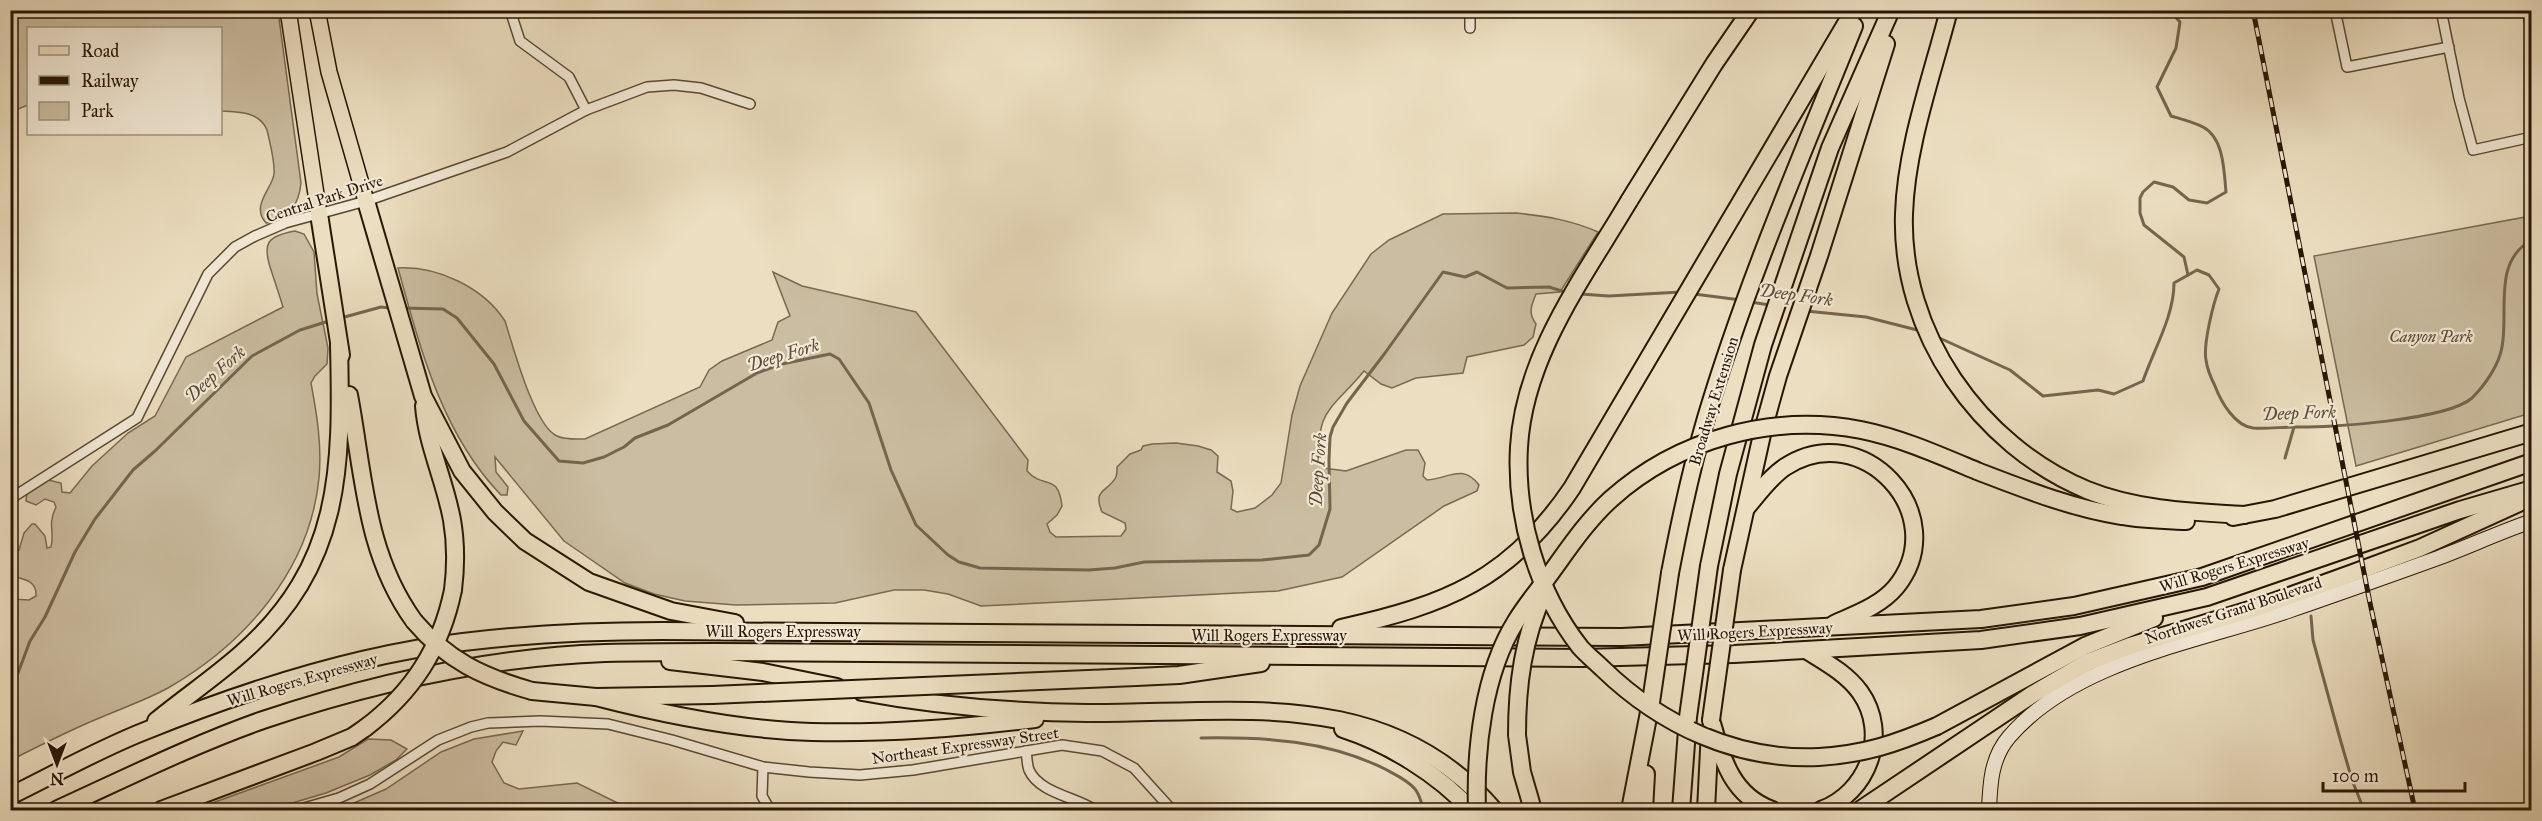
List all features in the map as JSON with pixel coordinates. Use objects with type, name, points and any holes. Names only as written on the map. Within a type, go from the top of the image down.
[{"type":"highway","points":[[1751,10],[1714,64],[1629,201],[1559,321],[1542,355],[1524,409],[1519,455],[1523,519],[1533,555],[1554,603],[1581,647],[1629,693],[1671,722],[1700,735],[1742,749],[1780,756],[1817,757],[1890,746],[1937,726],[2085,646],[2207,597]]},
{"type":"highway","points":[[1310,635],[1425,607],[1469,587],[1503,564],[1535,535],[1560,506],[1854,10]]},
{"type":"highway","name":"Broadway Extension","points":[[1644,810],[1651,702],[1670,573],[1695,458],[1723,362],[1769,237],[1860,10]]},
{"type":"highway","name":"Broadway Extension","points":[[1681,810],[1688,717],[1709,566],[1728,474],[1756,369],[1830,148],[1891,10]]},
{"type":"highway","points":[[1706,810],[1711,720],[1732,570],[1744,511],[1778,376],[1819,256],[1897,10]]},
{"type":"highway","points":[[1949,10],[1908,168],[1904,215],[1908,266],[1923,321],[1937,352],[1956,384],[1980,415],[2014,447],[2045,468],[2089,490],[2134,503],[2180,511],[2244,515]]},
{"type":"highway","points":[[366,201],[423,396],[447,446],[479,493],[504,523],[552,560],[589,582],[645,604],[671,611],[780,632]]},
{"type":"highway","points":[[319,214],[339,345],[375,543],[388,580],[414,621],[443,650],[488,678],[532,691],[596,697],[712,695],[1179,675],[1315,655]]},
{"type":"highway","points":[[143,732],[226,667],[257,639],[285,608],[310,566],[326,530],[336,486],[341,424],[339,345]]},
{"type":"highway","points":[[161,810],[352,737],[401,697],[424,667],[442,630],[453,590],[454,536],[447,498],[426,426],[423,396]]},
{"type":"highway","points":[[1477,810],[1477,763],[1482,719],[1503,646],[1515,621],[1585,526],[1611,499],[1640,476],[1696,446],[1744,431],[1788,425],[1824,425],[1861,430],[1897,440],[2043,496],[2123,517],[2193,521],[2244,515],[2284,507],[2532,432]]},
{"type":"highway","points":[[1744,511],[1773,477],[1786,466],[1830,453],[1861,458],[1881,470],[1896,485],[1909,508],[1914,536],[1913,550],[1903,577],[1895,588],[1876,604],[1825,628]]},
{"type":"highway","name":"Will Rogers Expressway","points":[[10,796],[143,732],[215,704],[285,681],[367,660],[462,642],[596,632],[1622,637],[1981,619],[2118,598],[2202,577],[2251,562],[2532,462]]},
{"type":"highway","name":"Will Rogers Expressway","points":[[56,810],[215,738],[263,720],[345,695],[440,673],[500,663],[604,653],[714,652],[1582,658],[1914,645],[2029,634],[2080,626],[2207,597],[2460,510],[2532,489]]},
{"type":"highway","points":[[1860,810],[2033,694],[2088,662],[2130,646],[2259,607],[2361,570],[2420,548],[2532,497]]},
{"type":"highway","points":[[1533,810],[1522,772],[1517,735],[1517,696],[1526,645],[1541,600],[1564,556]]},
{"type":"highway","points":[[1806,650],[1850,680],[1868,705],[1874,732],[1871,759],[1858,785],[1837,803],[1821,810]]},
{"type":"highway","points":[[604,653],[763,672],[902,700],[950,706],[1087,713],[1290,712],[1341,719],[1371,727],[1389,735],[1450,770],[1494,810]]},
{"type":"highway","points":[[596,697],[660,714],[810,732],[902,732],[990,725],[1087,713]]},
{"type":"highway","points":[[1630,810],[1651,702]]},
{"type":"highway","points":[[1290,712],[1346,730],[1385,748],[1441,782],[1471,810]]},
{"type":"highway","points":[[1711,720],[1730,775],[1743,794],[1772,810]]},
{"type":"main road","points":[[288,10],[319,214]]},
{"type":"main road","points":[[317,10],[329,72],[366,201]]},
{"type":"street","points":[[510,10],[520,41],[569,77],[586,110]]},
{"type":"street","points":[[1470,10],[1470,28]]},
{"type":"street","points":[[2335,10],[2347,67],[2449,47]]},
{"type":"street","points":[[2441,10],[2459,98],[2473,150],[2532,137]]},
{"type":"street","points":[[2527,10],[2532,32]]},
{"type":"street","name":"Central Park Drive","points":[[10,499],[137,418],[199,289],[219,261],[235,247],[255,236],[285,223],[366,201],[507,152],[586,110],[647,87],[674,85],[701,88],[750,104]]},
{"type":"street","name":"Northwest Grand Boulevard","points":[[1989,810],[1994,762],[2008,738],[2046,704],[2096,675],[2137,659],[2289,611],[2439,558],[2532,521]]},
{"type":"street","name":"Northeast Expressway Street","points":[[297,810],[339,798],[370,784],[438,740],[471,727],[488,723],[540,721],[608,724],[672,740],[762,767],[860,775],[913,770],[1062,745],[1102,751],[1134,768],[1172,810]]},
{"type":"street","points":[[1026,751],[1030,771],[1040,785],[1095,810]]},
{"type":"street","points":[[762,767],[762,796],[766,807],[770,810]]},
{"type":"green space","points":[[11,10],[278,11],[301,183],[298,198],[287,215],[281,219],[266,223],[262,217],[261,203],[274,174],[271,146],[267,130],[259,119],[247,114],[222,111],[222,27],[27,27],[27,105],[11,112]]},
{"type":"green space","points":[[1516,213],[1558,219],[1598,232],[1560,292],[1536,294],[1531,309],[1536,324],[1533,337],[1524,345],[1467,357],[1463,373],[1416,378],[1392,388],[1381,384],[1364,371],[1327,413],[1320,435],[1323,468],[1346,471],[1406,450],[1418,450],[1425,463],[1423,476],[1427,480],[1461,473],[1473,478],[1479,485],[1477,491],[1444,506],[1342,577],[1278,591],[981,606],[948,594],[924,590],[894,590],[835,603],[736,605],[685,601],[654,594],[625,583],[564,541],[495,457],[496,472],[508,487],[507,495],[501,495],[481,471],[463,445],[436,389],[415,329],[398,268],[428,271],[458,281],[472,289],[496,309],[505,321],[525,384],[540,417],[548,429],[557,436],[567,439],[585,439],[700,387],[709,370],[722,361],[772,340],[778,322],[790,316],[773,272],[802,286],[916,312],[1028,460],[1027,471],[1033,477],[1054,485],[1057,489],[1062,506],[1057,515],[1047,524],[1050,532],[1056,537],[1121,536],[1126,529],[1125,523],[1102,512],[1099,499],[1102,491],[1116,477],[1117,467],[1130,454],[1141,450],[1143,446],[1176,443],[1211,450],[1218,456],[1217,472],[1231,481],[1233,491],[1231,509],[1237,512],[1255,508],[1272,495],[1281,483],[1292,415],[1300,386],[1332,313],[1371,254],[1389,240],[1443,214]]},
{"type":"green space","name":"Canyon Park","points":[[2531,216],[2531,413],[2356,466],[2314,256]]},
{"type":"green space","points":[[295,231],[304,234],[314,252],[317,294],[328,348],[327,364],[311,383],[320,454],[319,478],[313,512],[288,573],[269,601],[247,626],[223,650],[196,670],[160,692],[75,728],[11,760],[11,599],[29,600],[36,596],[36,591],[32,583],[11,576],[11,548],[19,550],[24,533],[32,524],[35,524],[45,536],[47,548],[51,547],[52,519],[56,507],[54,502],[45,499],[36,505],[26,501],[27,492],[48,480],[61,483],[62,492],[70,493],[92,466],[128,433],[155,416],[186,357],[283,307],[268,261],[267,247],[269,242],[278,235]]},
{"type":"green space","points":[[523,731],[516,745],[503,742],[496,751],[492,762],[504,783],[519,789],[577,783],[632,810],[338,810],[386,789],[441,752],[474,739]]},
{"type":"green space","points":[[368,739],[391,740],[407,749],[396,760],[370,775],[326,793],[269,810],[193,810],[339,757]]},
{"type":"waterway","points":[[2169,10],[2180,22],[2176,48],[2157,87],[2171,116],[2203,127],[2215,139],[2222,156],[2226,192],[2207,203],[2189,200],[2173,187],[2154,182],[2140,198],[2140,213],[2144,225],[2184,257],[2188,275]]},
{"type":"waterway","name":"Deep Fork","points":[[1935,336],[2010,370],[2043,396],[2098,390],[2114,394],[2143,381],[2171,308],[2174,283],[2197,270],[2209,275],[2219,289],[2207,335],[2205,353],[2207,367],[2225,406],[2240,423],[2253,428],[2311,427],[2414,417],[2459,406],[2472,398],[2495,368],[2504,333],[2507,274],[2511,261],[2520,249],[2532,240]]},
{"type":"waterway","name":"Deep Fork","points":[[403,308],[443,309],[457,318],[494,364],[524,421],[559,461],[583,463],[604,457],[624,447],[635,438],[668,425],[757,373],[782,364],[830,354],[839,359],[869,403],[891,470],[916,525],[948,555],[959,562],[980,568],[1089,570],[1144,562],[1262,560],[1309,555],[1319,545],[1330,509],[1329,460],[1333,427],[1347,403],[1443,272],[1465,277],[1477,272],[1507,288],[1549,287],[1568,293]]},
{"type":"waterway","name":"Deep Fork","points":[[1580,294],[1609,296],[1681,292]]},
{"type":"waterway","name":"Deep Fork","points":[[1694,294],[1741,300]]},
{"type":"waterway","name":"Deep Fork","points":[[1750,302],[1770,305]]},
{"type":"waterway","name":"Deep Fork","points":[[341,318],[381,307],[390,308]]},
{"type":"waterway","name":"Deep Fork","points":[[1806,311],[1866,317],[1921,331]]},
{"type":"waterway","name":"Deep Fork","points":[[10,684],[18,673],[30,641],[45,617],[75,552],[95,519],[133,470],[252,356],[300,330],[329,321]]},
{"type":"waterway","points":[[2285,458],[2294,427]]},
{"type":"waterway","points":[[2311,616],[2313,640],[2352,780],[2364,810]]},
{"type":"waterway","points":[[1201,738],[1248,738],[1295,742],[1363,759],[1405,780],[1417,791],[1424,810]]},
{"type":"railway","points":[[2253,10],[2370,603],[2415,810]]}]
